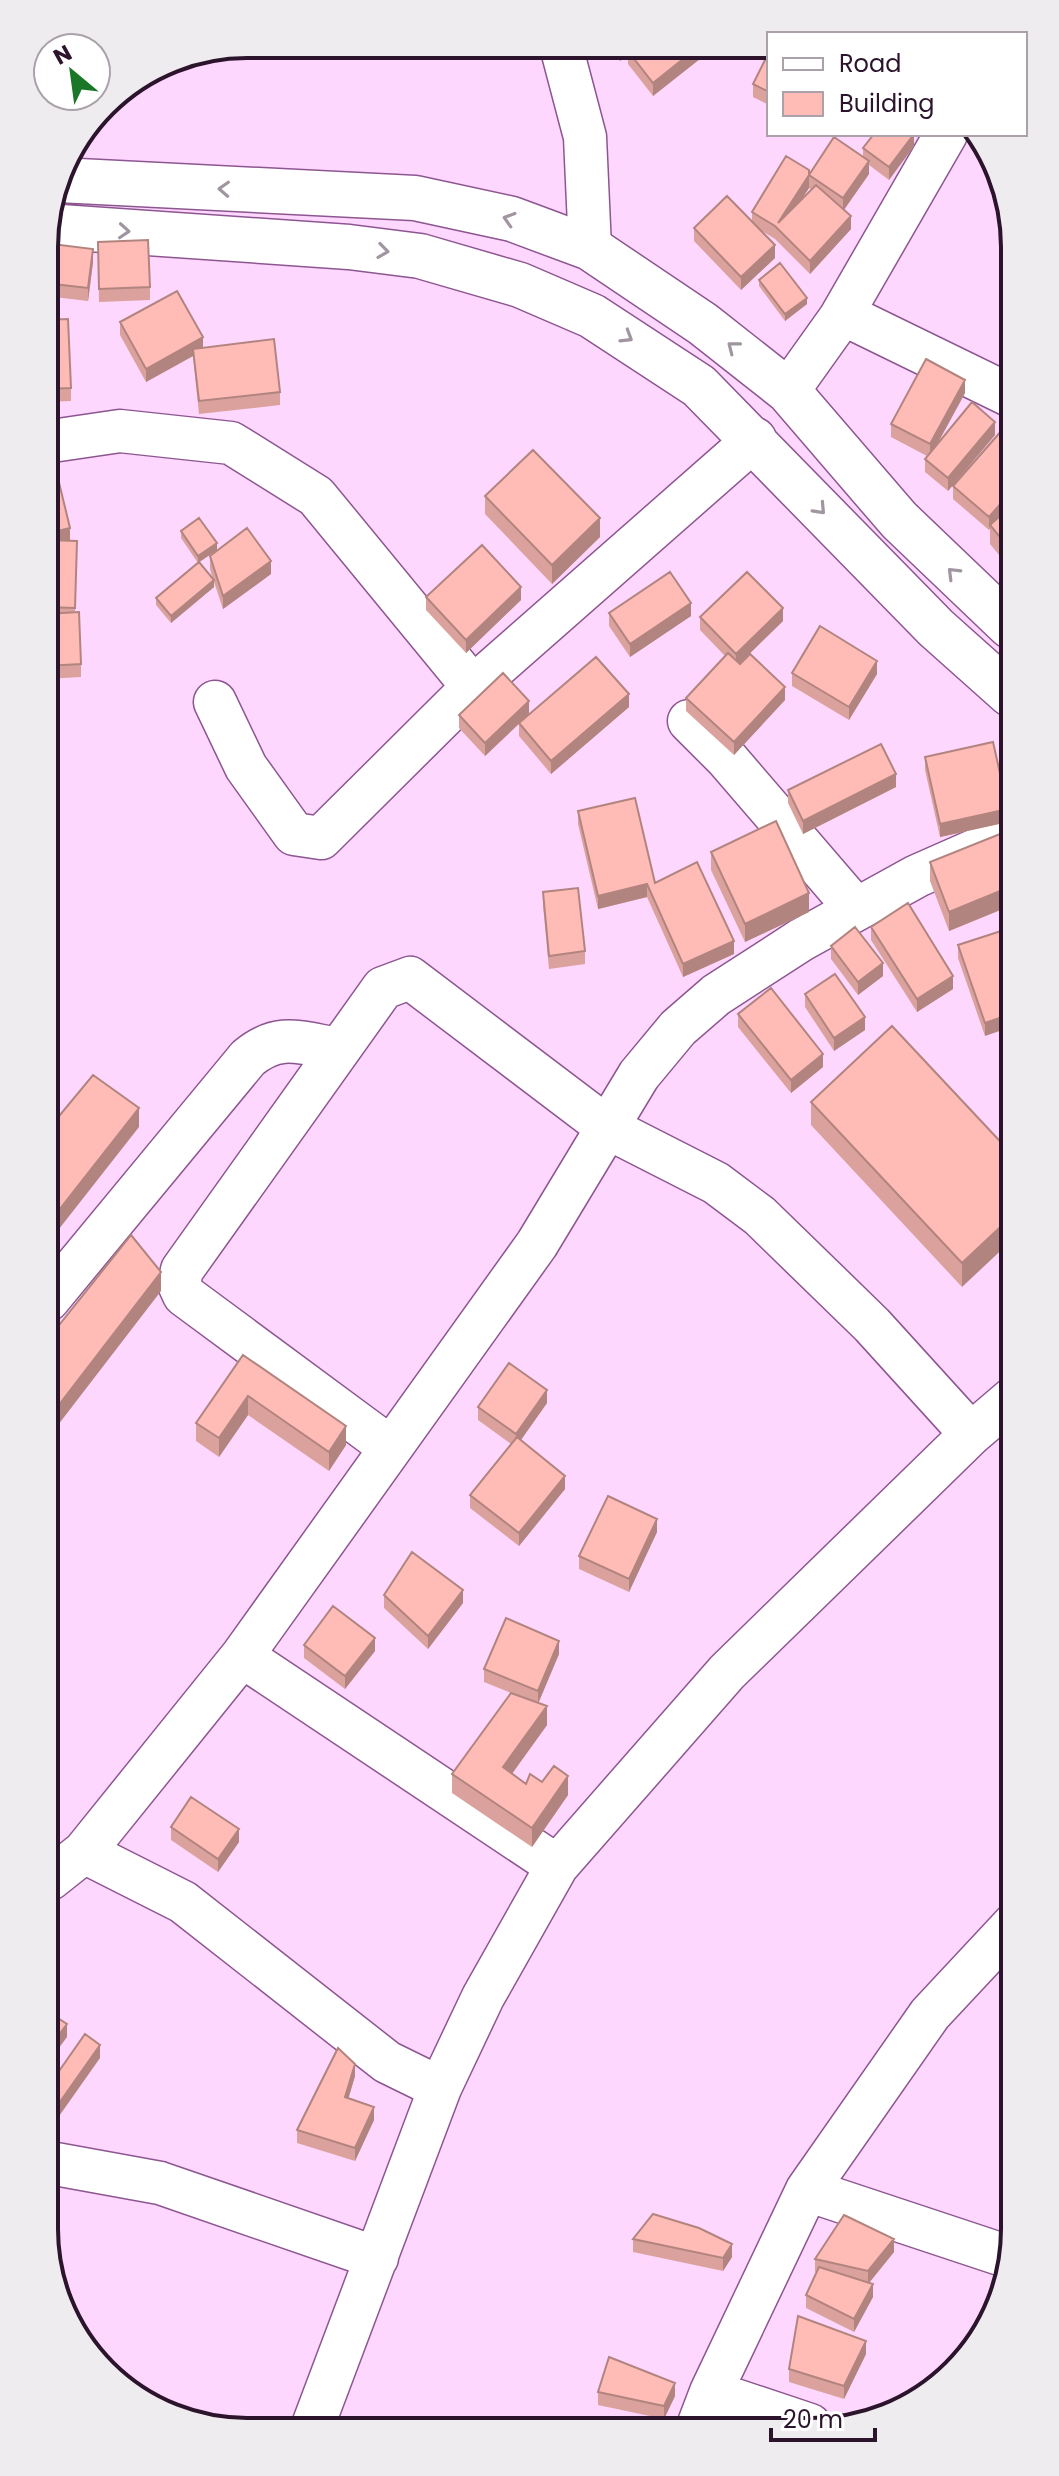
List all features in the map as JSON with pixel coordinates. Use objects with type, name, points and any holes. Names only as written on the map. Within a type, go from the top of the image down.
[{"type":"main road","points":[[70,181],[415,198],[512,219],[590,248],[703,324],[788,391],[899,520],[1001,617]]},
{"type":"main road","points":[[264,241],[268,192]]},
{"type":"main road","points":[[59,227],[349,247],[420,256],[520,285],[592,316],[699,386],[755,439],[936,628],[1001,686]]},
{"type":"street","points":[[564,58],[585,137],[590,248]]},
{"type":"street","points":[[788,391],[843,314],[945,136]]},
{"type":"street","points":[[843,314],[1001,391]]},
{"type":"street","points":[[58,440],[120,431],[231,443],[316,496],[473,687]]},
{"type":"street","points":[[215,702],[246,767],[294,834],[321,838],[473,687],[755,439]]},
{"type":"street","points":[[689,721],[727,759],[856,909]]},
{"type":"street","points":[[58,1873],[84,1852],[242,1656],[537,1244],[639,1075],[678,1028],[716,995],[856,909],[917,876],[1001,839]]},
{"type":"street","points":[[391,1448],[184,1295],[179,1284],[182,1270],[383,988],[410,978],[608,1128],[659,1151],[716,1183],[760,1216],[872,1325],[971,1434]]},
{"type":"street","points":[[58,1288],[248,1058],[265,1044],[284,1040],[338,1049]]},
{"type":"street","points":[[316,2418],[440,2088],[483,1997],[557,1866],[727,1672],[1001,1408]]},
{"type":"street","points":[[242,1656],[557,1866]]},
{"type":"street","points":[[84,1852],[183,1902],[387,2062],[440,2088]]},
{"type":"street","points":[[764,2418],[704,2409],[807,2190],[930,2014],[1001,1938]]},
{"type":"street","points":[[58,2164],[160,2183],[377,2258]]},
{"type":"street","points":[[807,2190],[999,2254]]},
{"type":"building","points":[[633,58],[684,58],[653,83]]},
{"type":"building","points":[[766,58],[767,58],[767,91],[753,84]]},
{"type":"building","points":[[872,136],[912,136],[889,167],[863,148]]},
{"type":"building","points":[[834,137],[869,161],[843,198],[809,175]]},
{"type":"building","points":[[786,156],[809,170],[809,175],[778,223],[816,185],[851,216],[810,261],[775,226],[752,212]]},
{"type":"building","points":[[727,196],[775,245],[741,277],[694,228]]},
{"type":"building","points":[[148,240],[150,287],[99,289],[98,242]]},
{"type":"building","points":[[58,245],[93,249],[88,288],[58,285]]},
{"type":"building","points":[[780,263],[807,298],[785,314],[759,280]]},
{"type":"building","points":[[177,291],[203,337],[146,369],[120,322]]},
{"type":"building","points":[[58,319],[68,319],[71,388],[58,388]]},
{"type":"building","points":[[274,339],[280,392],[199,401],[193,349]]},
{"type":"building","points":[[926,359],[965,380],[930,444],[891,424]]},
{"type":"building","points":[[972,402],[995,422],[948,478],[925,459]]},
{"type":"building","points":[[1001,431],[1001,503],[989,517],[953,486]]},
{"type":"building","points":[[533,450],[600,518],[552,565],[485,496]]},
{"type":"building","points":[[58,478],[70,528],[58,531]]},
{"type":"building","points":[[1001,515],[1001,538],[990,525]]},
{"type":"building","points":[[199,518],[217,543],[198,556],[181,531]]},
{"type":"building","points":[[247,528],[271,561],[223,596],[210,556]]},
{"type":"building","points":[[58,540],[77,541],[75,608],[58,607]]},
{"type":"building","points":[[482,545],[521,587],[466,640],[426,597]]},
{"type":"building","points":[[199,562],[214,580],[171,616],[156,598]]},
{"type":"building","points":[[670,572],[691,603],[630,644],[609,613]]},
{"type":"building","points":[[747,572],[783,608],[736,654],[700,617]]},
{"type":"building","points":[[79,612],[81,664],[58,665],[58,613]]},
{"type":"building","points":[[820,626],[877,661],[849,707],[792,673]]},
{"type":"building","points":[[728,653],[740,664],[750,654],[785,687],[734,742],[686,698]]},
{"type":"building","points":[[596,657],[629,694],[551,761],[519,723]]},
{"type":"building","points":[[503,673],[529,701],[485,743],[459,715]]},
{"type":"building","points":[[993,742],[1001,778],[1001,811],[940,824],[925,757]]},
{"type":"building","points":[[881,744],[896,774],[803,821],[788,790]]},
{"type":"building","points":[[635,798],[655,883],[697,862],[734,941],[683,964],[647,884],[598,896],[578,811]]},
{"type":"building","points":[[776,821],[809,893],[745,924],[711,852]]},
{"type":"building","points":[[1001,834],[1001,891],[949,912],[930,862]]},
{"type":"building","points":[[578,888],[585,951],[549,956],[543,892]]},
{"type":"building","points":[[908,903],[953,976],[917,999],[871,927]]},
{"type":"building","points":[[855,927],[883,963],[858,982],[831,946]]},
{"type":"building","points":[[1001,931],[1001,1017],[985,1023],[958,945]]},
{"type":"building","points":[[835,974],[865,1017],[834,1038],[805,994]]},
{"type":"building","points":[[771,988],[823,1054],[791,1080],[738,1014]]},
{"type":"building","points":[[892,1026],[1001,1142],[1001,1226],[962,1263],[811,1102]]},
{"type":"building","points":[[93,1075],[139,1108],[58,1211],[58,1113],[60,1115]]},
{"type":"building","points":[[131,1235],[161,1272],[58,1406],[58,1326]]},
{"type":"building","points":[[243,1355],[346,1426],[329,1452],[248,1396],[219,1438],[196,1423]]},
{"type":"building","points":[[509,1363],[547,1390],[516,1434],[478,1407]]},
{"type":"building","points":[[517,1437],[565,1476],[519,1533],[470,1495]]},
{"type":"building","points":[[608,1496],[657,1519],[629,1579],[579,1556]]},
{"type":"building","points":[[412,1552],[463,1590],[428,1636],[384,1595]]},
{"type":"building","points":[[333,1606],[375,1638],[345,1676],[304,1645]]},
{"type":"building","points":[[506,1618],[559,1641],[538,1691],[484,1669]]},
{"type":"building","points":[[511,1693],[547,1706],[503,1767],[526,1784],[530,1774],[542,1782],[554,1766],[568,1776],[532,1828],[452,1774]]},
{"type":"building","points":[[191,1797],[239,1829],[218,1859],[171,1827]]},
{"type":"building","points":[[58,2018],[67,2024],[58,2036]]},
{"type":"building","points":[[85,2034],[100,2045],[58,2105],[58,2073]]},
{"type":"building","points":[[338,2048],[355,2064],[345,2097],[374,2107],[355,2148],[297,2130]]},
{"type":"building","points":[[653,2214],[699,2228],[732,2244],[723,2258],[633,2239]]},
{"type":"building","points":[[844,2215],[894,2239],[868,2271],[815,2259]]},
{"type":"building","points":[[819,2267],[873,2284],[854,2319],[806,2295]]},
{"type":"building","points":[[798,2316],[866,2341],[844,2386],[789,2369]]},
{"type":"building","points":[[609,2357],[675,2383],[664,2406],[598,2392]]}]
